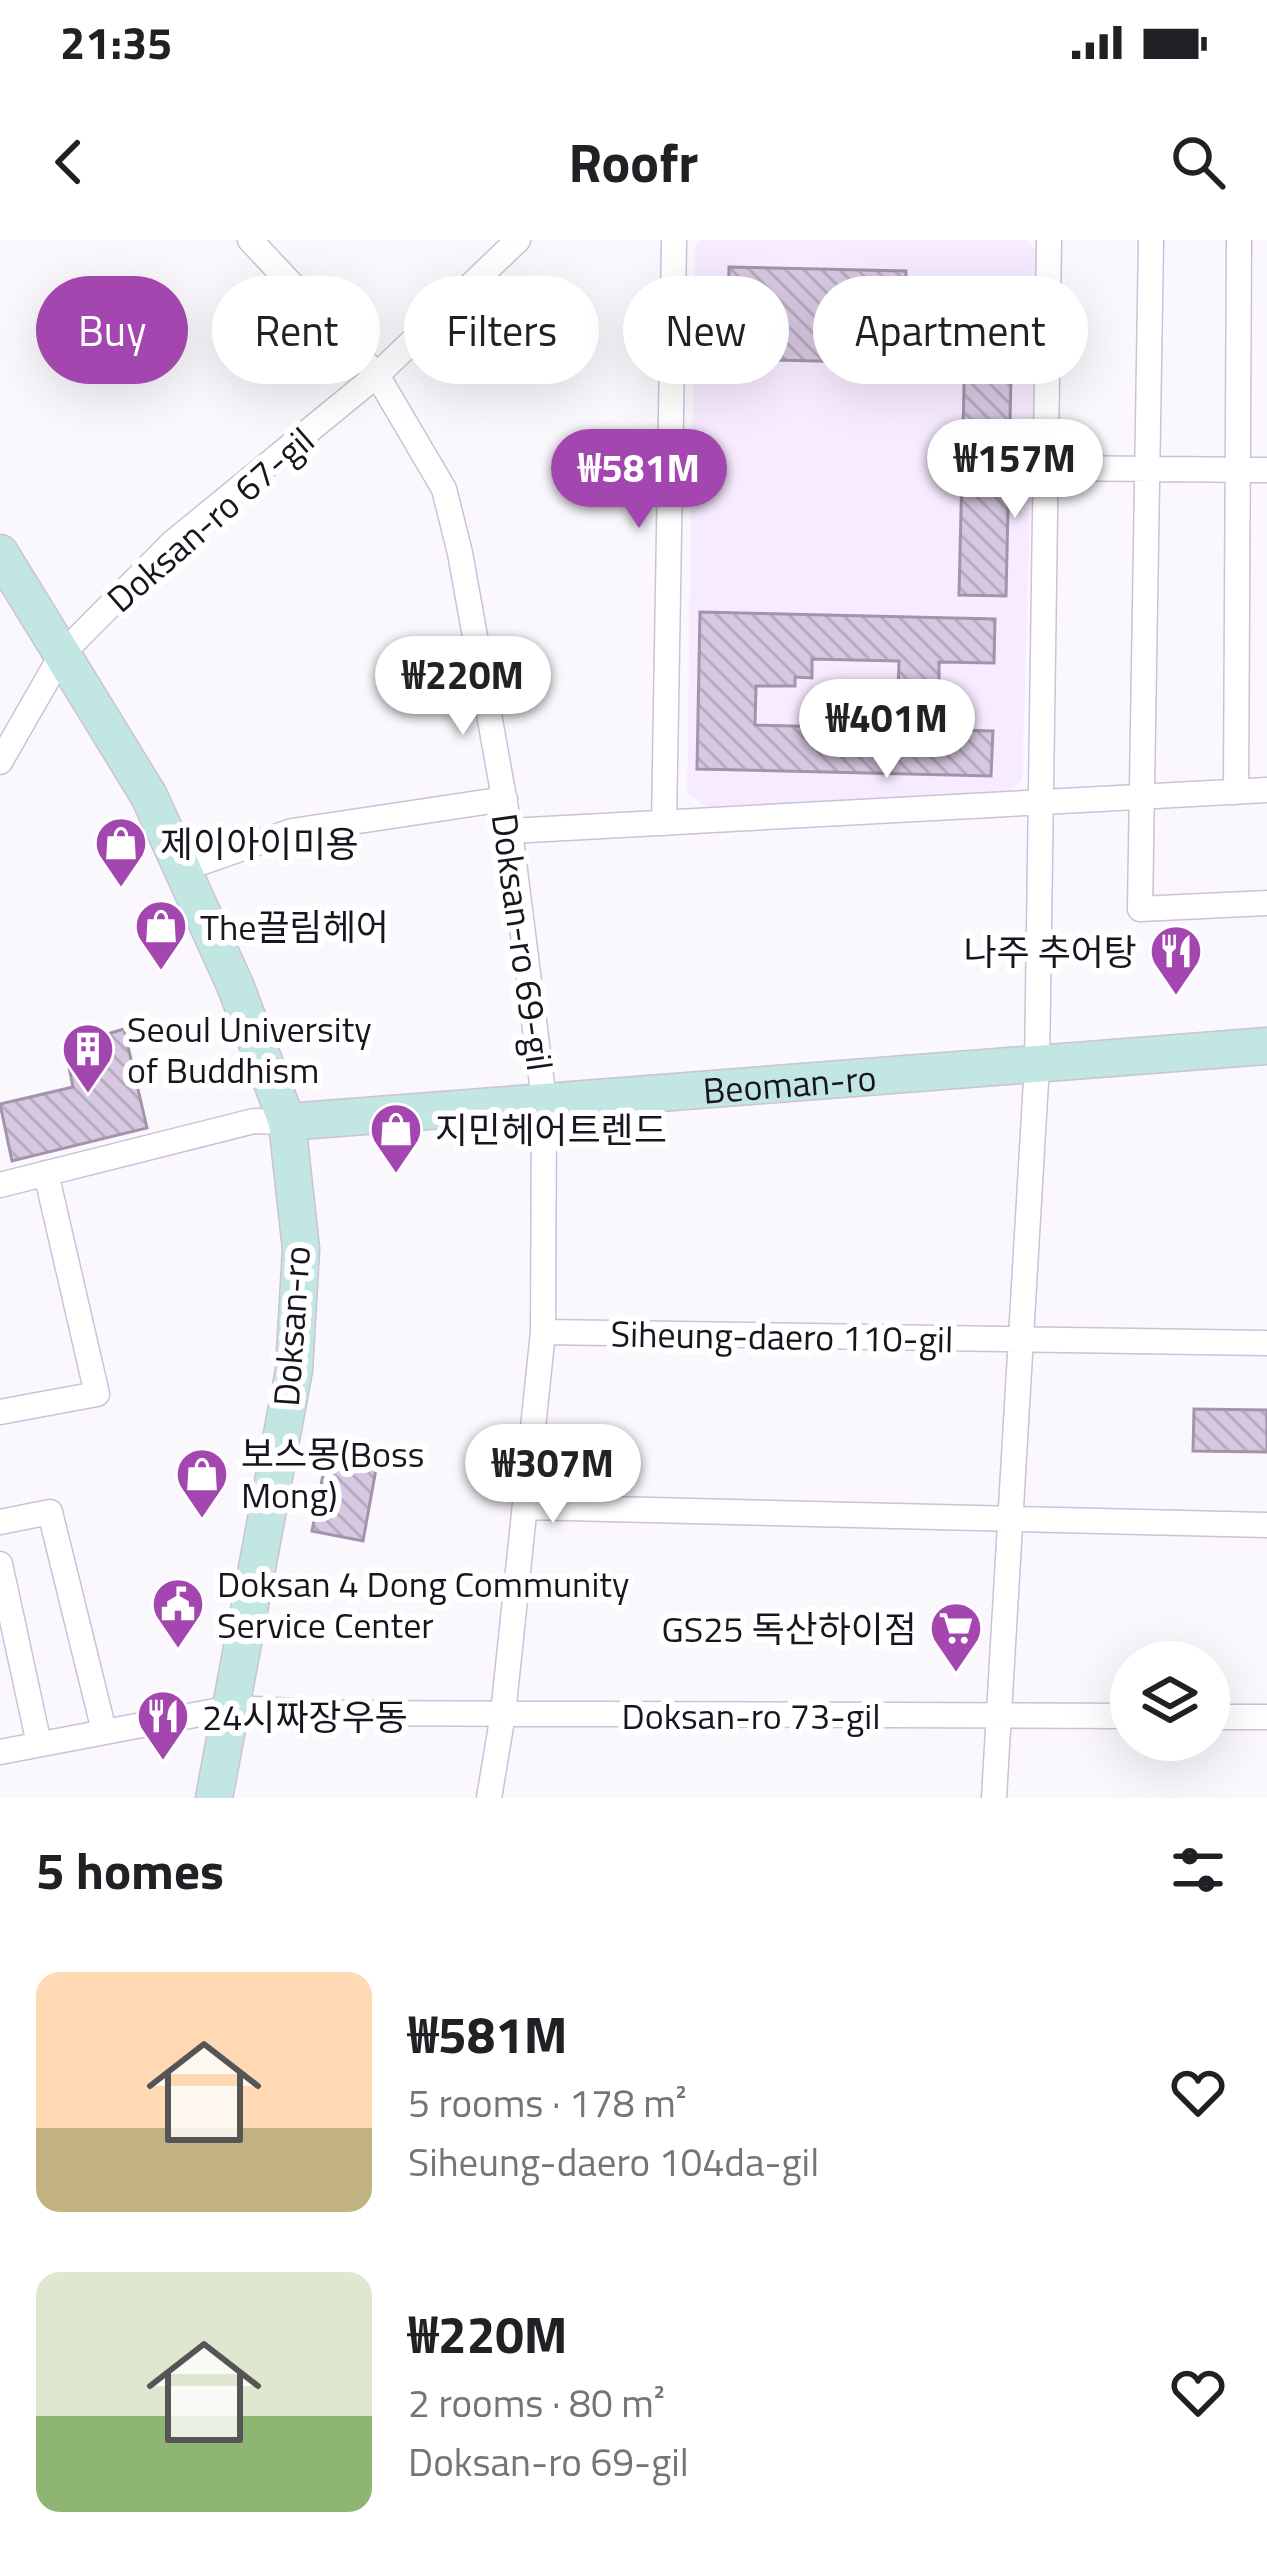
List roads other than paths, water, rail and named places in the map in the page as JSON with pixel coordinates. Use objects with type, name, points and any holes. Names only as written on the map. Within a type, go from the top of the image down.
[{"type":"main road","name":"Doksan-ro","points":[[0,553],[149,796],[235,985],[287,1122],[301,1249],[294,1370],[214,1798]]},
{"type":"main road","name":"Beoman-ro","points":[[287,1122],[1267,1046]]},
{"type":"street","name":"Doksan-ro 69-gil","points":[[250,240],[284,276]]},
{"type":"street","name":"Doksan-ro 67-gil","points":[[380,372],[518,240]]},
{"type":"street","points":[[664,823],[674,240]]},
{"type":"street","points":[[994,1798],[1036,1064],[1049,240]]},
{"type":"street","points":[[1151,240],[1139,909],[1267,903]]},
{"type":"street","points":[[1236,792],[1239,240]]},
{"type":"street","name":"Doksan-ro 69-gil","points":[[380,380],[444,489],[460,553],[511,831],[544,1100]]},
{"type":"street","name":"Doksan-ro 67-gil","points":[[0,762],[62,654],[172,543],[366,384]]},
{"type":"street","points":[[1046,468],[1267,470]]},
{"type":"street","points":[[511,831],[1267,790]]},
{"type":"street","points":[[183,869],[292,831],[505,799]]},
{"type":"street","points":[[489,1798],[503,1714],[543,1332],[544,1100]]},
{"type":"street","points":[[0,1184],[254,1120],[287,1122]]},
{"type":"street","points":[[0,1412],[97,1394],[46,1173]]},
{"type":"street","name":"Siheung-daero 110-gil","points":[[543,1332],[1267,1343]]},
{"type":"street","points":[[525,1508],[1267,1525]]},
{"type":"street","points":[[0,1522],[50,1512],[104,1731]]},
{"type":"street","points":[[0,1564],[39,1744]]},
{"type":"street","name":"Doksan-ro 73-gil","points":[[0,1752],[231,1708],[1110,1716]]},
{"type":"street","points":[[1230,1717],[1267,1717]]},
{"type":"place","name":"제이아이미용","points":[[121,889]]},
{"type":"place","name":"The끌림헤어","points":[[161,972]]},
{"type":"place","name":"나주 추어탕","points":[[1176,997]]},
{"type":"place","name":"Seoul University of Buddhism","points":[[88,1095]]},
{"type":"place","name":"지민헤어트렌드","points":[[396,1175]]},
{"type":"place","name":"보스몽(Boss Mong)","points":[[202,1520]]},
{"type":"place","name":"Doksan 4 Dong Community Service Center","points":[[178,1650]]},
{"type":"place","name":"GS25 독산하이점","points":[[956,1674]]},
{"type":"place","name":"24시짜장우동","points":[[163,1762]]}]
